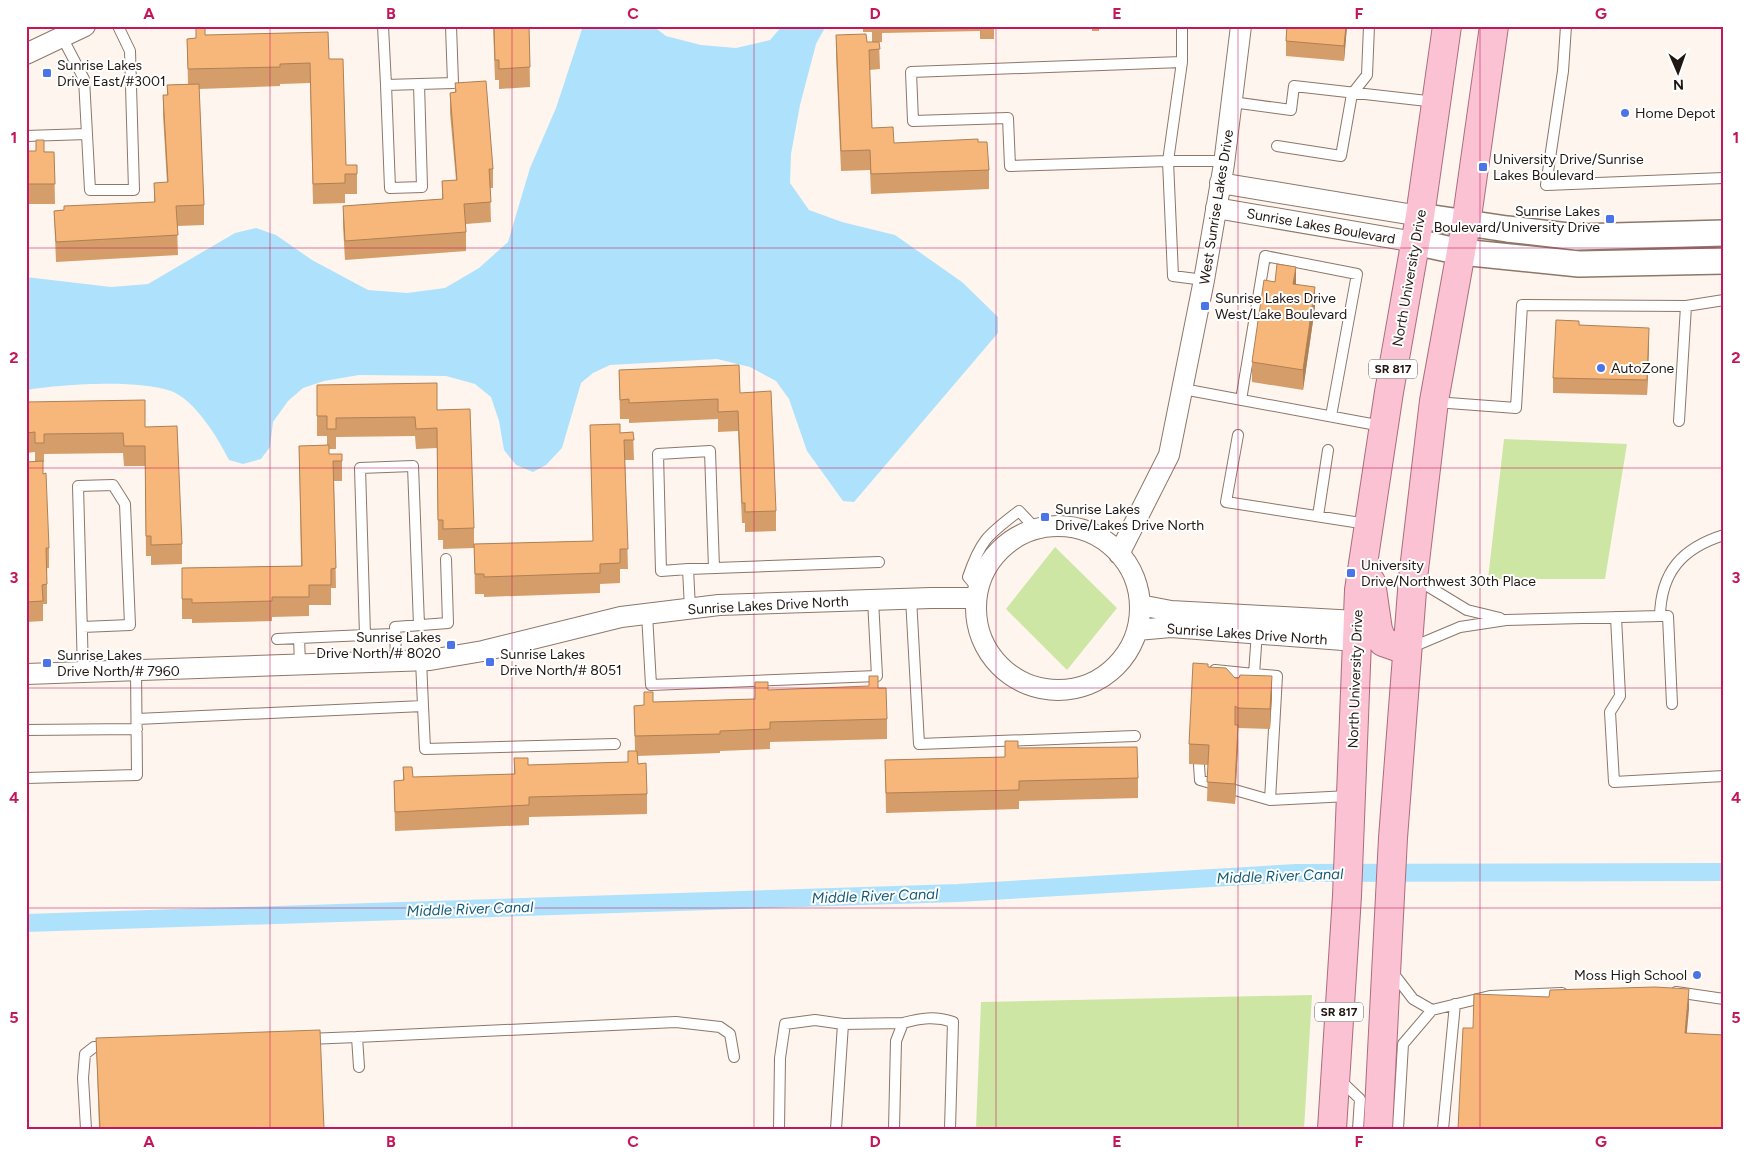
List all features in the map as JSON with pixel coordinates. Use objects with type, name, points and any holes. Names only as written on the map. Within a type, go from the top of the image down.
[{"type":"main road","name":"North University Drive","points":[[1332,1129],[1349,838],[1356,631],[1367,534],[1383,426],[1418,229],[1447,26]]},
{"type":"main road","name":"SR 817","points":[[1378,1129],[1393,838],[1413,578],[1434,401],[1466,224],[1494,26]]},
{"type":"main road","points":[[1367,534],[1378,630],[1383,642],[1406,650]]},
{"type":"street","points":[[26,54],[85,26]]},
{"type":"street","name":"West Sunrise Lakes Drive","points":[[1120,554],[1169,455],[1204,280],[1222,173],[1241,26]]},
{"type":"street","name":"Sunrise Lakes Boulevard","points":[[1222,173],[1418,229],[1461,252],[1579,264],[1724,261]]},
{"type":"street","name":"Sunrise Lakes Boulevard","points":[[1216,208],[1418,229],[1466,224],[1577,237],[1724,233]]},
{"type":"street","points":[[1059,526],[1081,530],[1102,539],[1120,554],[1130,569],[1137,586],[1140,605],[1137,630],[1117,665],[1101,678],[1076,688],[1062,690],[1042,689],[1022,682],[1005,671],[991,656],[979,632],[976,618],[977,594],[982,575],[996,554],[1014,538],[1036,529],[1059,526]]},
{"type":"street","name":"Sunrise Lakes Drive North","points":[[26,674],[421,660],[483,651],[621,617],[690,608],[719,605],[873,600],[977,594]]},
{"type":"street","name":"Sunrise Lakes Drive North","points":[[1140,605],[1171,611],[1356,631]]},
{"type":"street","name":"Sunrise Lakes Drive North","points":[[1137,630],[1171,627],[1257,632],[1356,631]]},
{"type":"lane","points":[[62,37],[84,79],[90,190],[134,190],[130,50],[118,26]]},
{"type":"lane","points":[[383,26],[390,188],[422,187],[419,84]]},
{"type":"lane","points":[[386,85],[453,83],[451,26]]},
{"type":"lane","points":[[1182,26],[1182,62],[1168,161],[1172,276],[1204,280]]},
{"type":"lane","points":[[1277,146],[1341,156],[1352,94],[1367,75],[1370,26]]},
{"type":"lane","points":[[1566,26],[1563,72],[1546,185],[1724,178]]},
{"type":"lane","points":[[1182,62],[911,72],[913,121],[1008,118],[1010,166],[1214,161],[1222,173]]},
{"type":"lane","points":[[1232,102],[1291,110],[1294,86],[1352,94],[1437,102]]},
{"type":"lane","points":[[26,136],[87,134]]},
{"type":"lane","points":[[1241,400],[1265,256],[1357,274],[1330,416]]},
{"type":"lane","points":[[1434,401],[1516,408],[1522,305],[1686,306],[1724,300]]},
{"type":"lane","points":[[1679,421],[1686,306]]},
{"type":"lane","points":[[1183,389],[1383,426]]},
{"type":"lane","points":[[1238,435],[1226,502],[1318,516],[1367,534]]},
{"type":"lane","points":[[1318,516],[1328,450]]},
{"type":"lane","points":[[714,568],[710,451],[658,454],[661,571],[879,562]]},
{"type":"lane","points":[[365,635],[360,468],[413,466],[419,625]]},
{"type":"lane","points":[[82,628],[130,626],[126,504],[113,485],[78,486],[83,672]]},
{"type":"lane","points":[[1660,616],[1660,596],[1675,566],[1702,542],[1724,535]]},
{"type":"lane","points":[[396,661],[395,627],[448,623],[446,559]]},
{"type":"lane","points":[[688,569],[690,608]]},
{"type":"lane","points":[[1413,578],[1468,610],[1506,620]]},
{"type":"lane","points":[[910,598],[920,744],[1135,736]]},
{"type":"lane","points":[[647,614],[651,685],[877,676],[873,600]]},
{"type":"lane","points":[[1406,650],[1460,627],[1506,620],[1668,616],[1672,704]]},
{"type":"lane","points":[[1616,617],[1620,696],[1610,712],[1614,782],[1724,776]]},
{"type":"lane","points":[[1254,674],[1257,632]]},
{"type":"lane","points":[[277,639],[395,634]]},
{"type":"lane","points":[[299,638],[300,664]]},
{"type":"lane","points":[[421,660],[425,749],[615,744]]},
{"type":"lane","points":[[26,778],[137,775],[136,670]]},
{"type":"lane","points":[[1204,670],[1277,676],[1270,800]]},
{"type":"lane","points":[[26,730],[423,706]]},
{"type":"lane","points":[[1199,765],[1200,780],[1270,800],[1350,796]]},
{"type":"lane","points":[[1386,959],[1396,979],[1413,999],[1432,1010]]},
{"type":"lane","points":[[1663,990],[1724,999]]},
{"type":"lane","points":[[1398,1129],[1403,1044],[1432,1010],[1490,996],[1576,993]]},
{"type":"lane","points":[[1443,1129],[1455,1004]]},
{"type":"lane","points":[[779,1129],[780,1058],[785,1024],[816,1020],[843,1024],[903,1023],[923,1017],[941,1018],[953,1022],[950,1129]]},
{"type":"lane","points":[[303,1050],[298,1039],[676,1022],[720,1027],[730,1034],[734,1058]]},
{"type":"lane","points":[[894,1129],[896,1041],[903,1023]]},
{"type":"lane","points":[[836,1129],[843,1024]]},
{"type":"lane","points":[[357,1036],[359,1067]]},
{"type":"lane","points":[[86,1129],[83,1078],[85,1054],[94,1047],[123,1046]]},
{"type":"lane","points":[[1336,1075],[1360,1098],[1358,1129]]},
{"type":"green space","points":[[1504,439],[1627,444],[1605,579],[1488,579]]},
{"type":"green space","points":[[1055,547],[1117,608],[1067,670],[1006,609]]},
{"type":"green space","points":[[1312,995],[1304,1129],[976,1129],[981,1002]]},
{"type":"water","points":[[583,26],[653,26],[666,36],[701,45],[736,48],[770,40],[782,26],[826,26],[816,44],[800,105],[791,154],[790,183],[809,210],[842,222],[895,235],[962,282],[998,317],[998,333],[854,502],[843,501],[807,451],[789,399],[776,381],[750,367],[717,359],[610,365],[593,373],[581,383],[562,448],[546,465],[533,472],[516,465],[504,450],[499,421],[491,397],[475,384],[446,376],[359,375],[324,381],[303,388],[288,401],[273,422],[270,447],[261,459],[243,464],[229,460],[219,441],[197,411],[189,402],[171,391],[157,387],[120,384],[59,386],[26,390],[26,277],[111,287],[148,284],[235,233],[256,228],[276,235],[312,260],[368,290],[407,293],[445,288],[479,268],[508,242],[530,168],[556,108]]},
{"type":"building","points":[[196,26],[205,26],[205,35],[328,32],[329,59],[343,59],[346,165],[357,165],[357,174],[345,174],[345,183],[313,184],[310,63],[280,64],[280,67],[188,69],[187,39],[196,38]]},
{"type":"building","points":[[494,26],[529,26],[530,67],[499,69],[499,60],[495,60]]},
{"type":"building","points":[[1287,26],[1346,26],[1344,46],[1286,41]]},
{"type":"building","points":[[866,34],[867,42],[879,42],[880,49],[869,50],[872,128],[893,127],[894,143],[978,139],[978,142],[987,142],[989,170],[871,174],[870,150],[841,151],[836,35]]},
{"type":"building","points":[[486,81],[493,169],[489,169],[491,202],[464,204],[466,232],[345,241],[343,206],[443,199],[442,181],[457,180],[450,93],[456,92],[455,83]]},
{"type":"building","points":[[199,84],[204,205],[176,206],[178,235],[56,242],[54,211],[64,210],[64,206],[155,202],[154,183],[168,182],[163,95],[168,95],[167,85]]},
{"type":"building","points":[[36,140],[44,140],[44,152],[54,152],[55,184],[26,184],[26,151],[36,151]]},
{"type":"building","points":[[1277,264],[1296,267],[1293,284],[1315,287],[1303,370],[1252,362],[1264,280],[1275,282]]},
{"type":"building","name":"AutoZone","points":[[1556,320],[1579,321],[1579,325],[1649,328],[1647,380],[1553,378]]},
{"type":"building","points":[[739,365],[740,393],[771,391],[776,511],[745,512],[745,503],[742,503],[738,411],[718,412],[718,399],[629,403],[629,399],[620,400],[619,370]]},
{"type":"building","points":[[437,383],[437,410],[470,409],[474,528],[443,529],[443,520],[438,520],[437,428],[416,429],[415,417],[336,418],[336,429],[327,429],[327,416],[317,416],[317,385]]},
{"type":"building","points":[[145,400],[145,427],[177,426],[182,544],[151,545],[151,536],[146,536],[145,446],[124,446],[123,433],[44,434],[44,443],[35,443],[35,432],[26,433],[26,402]]},
{"type":"building","points":[[620,424],[620,433],[633,432],[634,440],[624,440],[628,549],[620,549],[620,563],[600,564],[600,573],[484,577],[484,574],[475,574],[474,544],[593,541],[590,425]]},
{"type":"building","points":[[329,445],[329,454],[342,454],[342,461],[333,461],[336,568],[331,569],[331,585],[309,585],[309,597],[272,597],[272,601],[192,603],[192,599],[182,599],[182,568],[302,566],[299,446]]},
{"type":"building","points":[[43,461],[43,474],[46,473],[49,548],[46,548],[47,584],[42,585],[43,601],[26,602],[26,462]]},
{"type":"building","points":[[1193,663],[1208,664],[1208,667],[1226,668],[1235,678],[1239,678],[1240,675],[1272,676],[1270,709],[1238,708],[1235,706],[1235,725],[1238,725],[1235,784],[1207,782],[1209,745],[1189,744]]},
{"type":"building","points":[[869,676],[878,676],[878,688],[886,688],[887,719],[770,722],[770,729],[720,731],[720,734],[635,736],[634,706],[644,705],[644,692],[653,692],[653,702],[755,699],[755,682],[768,682],[768,690],[869,686]]},
{"type":"building","points":[[1005,741],[1018,741],[1018,748],[1137,747],[1138,778],[1019,781],[1019,790],[886,793],[885,760],[1005,757]]},
{"type":"building","points":[[628,751],[637,751],[638,764],[646,763],[647,794],[529,797],[529,805],[395,812],[394,781],[404,780],[403,767],[412,767],[413,777],[515,774],[514,758],[528,758],[528,765],[628,762]]},
{"type":"building","points":[[1655,987],[1689,989],[1685,1033],[1724,1035],[1724,1129],[1458,1129],[1463,1028],[1473,1028],[1474,994],[1549,997],[1550,990]]},
{"type":"building","points":[[320,1030],[324,1129],[100,1129],[96,1038]]},
{"type":"waterway","name":"Middle River Canal","points":[[26,923],[958,893],[1296,873],[1724,872]]},
{"type":"place","name":"Sunrise Lakes Drive East/#3001","points":[[47,73]]},
{"type":"place","name":"Home Depot","points":[[1625,113]]},
{"type":"place","name":"University Drive/Sunrise Lakes Boulevard","points":[[1483,167]]},
{"type":"place","name":"Sunrise Lakes Boulevard/University Drive","points":[[1610,219]]},
{"type":"place","name":"Sunrise Lakes Drive West/Lake Boulevard","points":[[1205,306]]},
{"type":"place","name":"AutoZone","points":[[1601,368]]},
{"type":"place","name":"Sunrise Lakes Drive/Lakes Drive North","points":[[1045,517]]},
{"type":"place","name":"University Drive/Northwest 30th Place","points":[[1351,573]]},
{"type":"place","name":"Sunrise Lakes Drive North/# 8020","points":[[451,645]]},
{"type":"place","name":"Sunrise Lakes Drive North/# 8051","points":[[490,662]]},
{"type":"place","name":"Sunrise Lakes Drive North/# 7960","points":[[47,663]]},
{"type":"place","name":"Moss High School","points":[[1697,975]]}]
